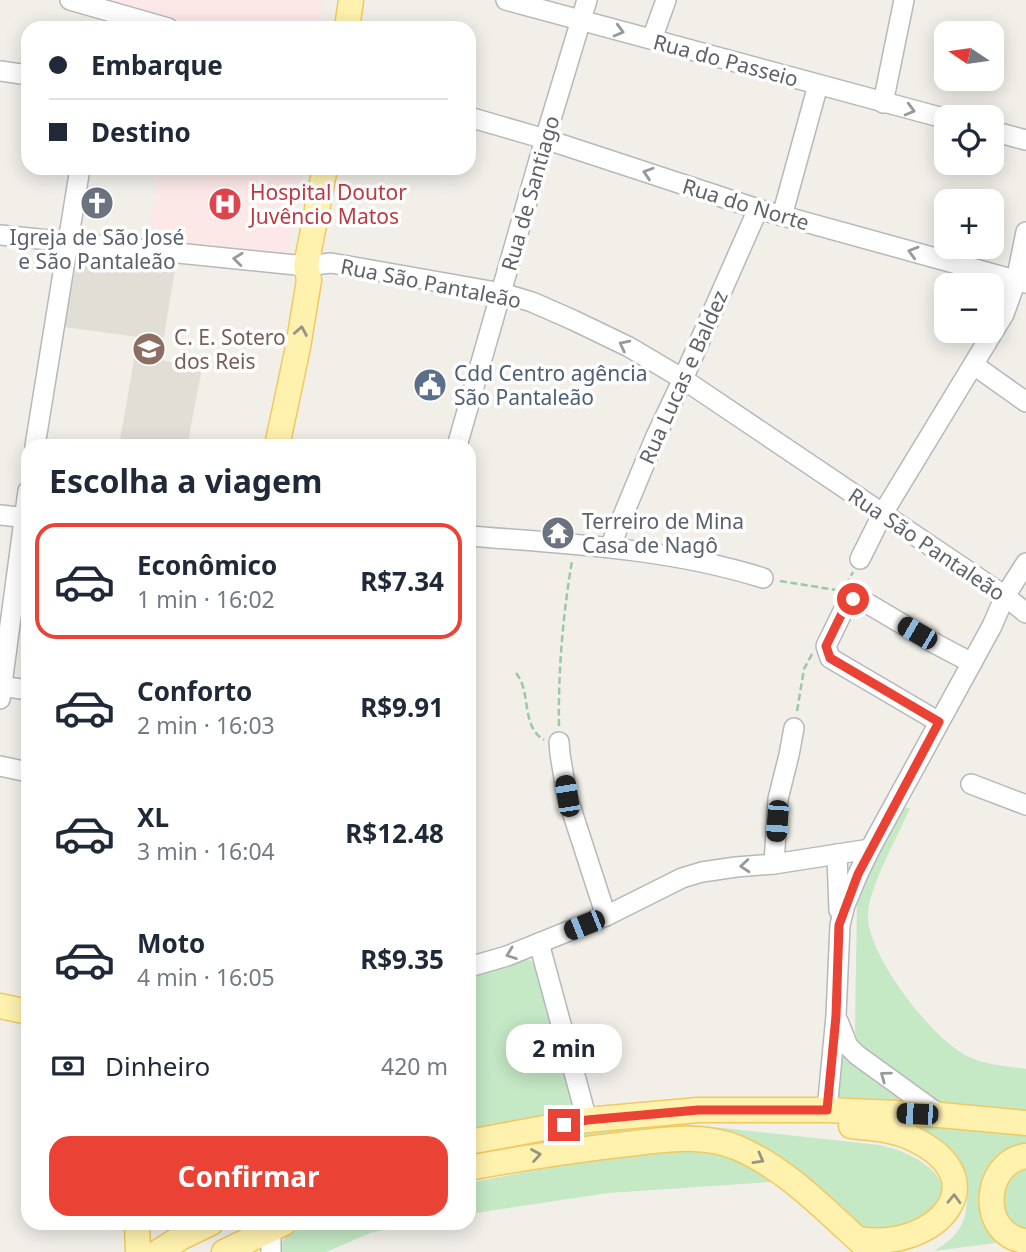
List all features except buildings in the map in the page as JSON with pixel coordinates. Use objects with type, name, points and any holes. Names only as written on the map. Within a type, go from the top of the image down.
[{"type":"main road","points":[[348,21],[351,0]]},
{"type":"main road","points":[[278,439],[298,347],[309,280],[306,266],[324,175]]},
{"type":"main road","points":[[0,1006],[21,1010]]},
{"type":"main road","points":[[476,1141],[587,1120],[698,1110],[827,1110],[940,1115],[1026,1123]]},
{"type":"main road","points":[[726,1110],[897,1133],[929,1148],[944,1164],[953,1182],[956,1202],[950,1221],[931,1240],[907,1250],[885,1250],[868,1244],[847,1230]]},
{"type":"main road","points":[[476,1167],[576,1150],[682,1139],[724,1143],[784,1174],[872,1252]]},
{"type":"main road","points":[[1026,1156],[1018,1157],[1003,1168],[992,1196],[993,1215],[1000,1229],[1011,1238],[1026,1241]]},
{"type":"main road","points":[[136,1230],[138,1252]]},
{"type":"main road","points":[[158,1252],[196,1230]]},
{"type":"main road","points":[[224,1252],[275,1235]]},
{"type":"street","points":[[70,0],[140,21]]},
{"type":"street","name":"Rua do Passeio","points":[[506,0],[934,116]]},
{"type":"street","name":"Rua de Santiago","points":[[459,439],[587,0]]},
{"type":"street","points":[[652,39],[666,0]]},
{"type":"street","points":[[883,103],[904,0]]},
{"type":"street","points":[[0,71],[21,74]]},
{"type":"street","points":[[782,216],[818,85]]},
{"type":"street","name":"Rua do Norte","points":[[476,119],[758,209],[1021,282]]},
{"type":"street","points":[[1004,134],[1026,140]]},
{"type":"street","points":[[36,439],[79,175]]},
{"type":"street","name":"Rua Lucas e Baldez","points":[[610,547],[656,436],[758,209]]},
{"type":"street","points":[[860,559],[883,513],[974,365],[1021,282],[1026,232]]},
{"type":"street","name":"Rua São Pantaleão","points":[[0,235],[306,266],[331,263],[502,293],[532,302],[629,348],[683,379],[1018,601]]},
{"type":"street","points":[[974,365],[1026,402]]},
{"type":"street","points":[[0,515],[21,517]]},
{"type":"street","points":[[476,537],[610,547],[727,567],[763,578]]},
{"type":"street","points":[[21,552],[1,691],[21,690]]},
{"type":"street","points":[[839,925],[854,882],[870,849],[992,626],[1018,601],[1026,563]]},
{"type":"street","points":[[939,722],[830,658],[826,646],[848,601],[860,600],[972,663]]},
{"type":"street","points":[[774,864],[778,799],[794,728]]},
{"type":"street","points":[[559,742],[567,796],[606,916]]},
{"type":"street","points":[[0,766],[21,770]]},
{"type":"street","points":[[971,784],[1026,805]]},
{"type":"street","points":[[476,966],[606,916],[692,875],[870,849]]},
{"type":"street","points":[[827,1110],[836,1016],[839,925],[837,854]]},
{"type":"street","points":[[539,943],[587,1120]]},
{"type":"street","points":[[836,1016],[848,1046],[856,1055],[940,1115]]},
{"type":"path","points":[[516,673],[520,678],[526,708],[535,733],[543,740],[559,742],[563,645],[575,544]]},
{"type":"path","points":[[763,578],[843,592]]},
{"type":"shaded area","points":[[118,0],[323,0],[318,21],[166,21],[117,7]]},
{"type":"shaded area","name":"Hospital Doutor Juvêncio Matos","points":[[159,175],[302,175],[288,256],[146,241]]},
{"type":"shaded area","name":"C. E. Sotero dos Reis","points":[[80,246],[177,258],[160,360],[202,368],[188,439],[120,439],[138,337],[64,327]]},
{"type":"green space","points":[[901,808],[910,808],[879,874],[870,900],[870,929],[877,949],[903,993],[920,1015],[954,1048],[982,1062],[1026,1069],[1026,1116],[940,1107],[898,1077],[858,1041],[855,1032],[857,902],[862,884]]},
{"type":"green space","points":[[520,959],[530,960],[536,966],[575,1107],[571,1114],[476,1131],[476,973]]},
{"type":"green space","points":[[843,1053],[899,1096],[898,1104],[838,1099],[837,1059]]},
{"type":"green space","points":[[685,1124],[879,1145],[910,1155],[930,1168],[942,1185],[943,1206],[939,1223],[865,1231],[740,1142],[476,1161],[476,1153],[569,1135]]},
{"type":"green space","points":[[934,1127],[1026,1135],[1026,1145],[1009,1148],[999,1159],[983,1208],[983,1218],[988,1229],[1003,1242],[934,1251],[944,1245],[962,1225],[967,1198],[966,1187],[902,1128]]},
{"type":"green space","points":[[689,1150],[701,1151],[733,1160],[771,1182],[608,1193],[476,1213],[476,1182],[573,1163]]},
{"type":"green space","points":[[1026,1167],[1026,1229],[1012,1227],[999,1203],[1011,1172]]},
{"type":"green space","points":[[298,1230],[383,1230],[326,1252],[280,1252],[288,1235]]},
{"type":"place","name":"Igreja de São José e São Pantaleão","points":[[97,203]]},
{"type":"place","name":"Hospital Doutor Juvêncio Matos","points":[[225,204]]},
{"type":"place","name":"C. E. Sotero dos Reis","points":[[149,349]]},
{"type":"place","name":"Cdd Centro agência São Pantaleão","points":[[430,385]]},
{"type":"place","name":"Terreiro de Mina Casa de Nagô","points":[[558,533]]},
{"type":"route","points":[[564,1125],[587,1120],[698,1110],[827,1110],[836,1016],[839,925],[858,874],[939,722],[830,658],[826,646],[848,601],[853,599]]}]
